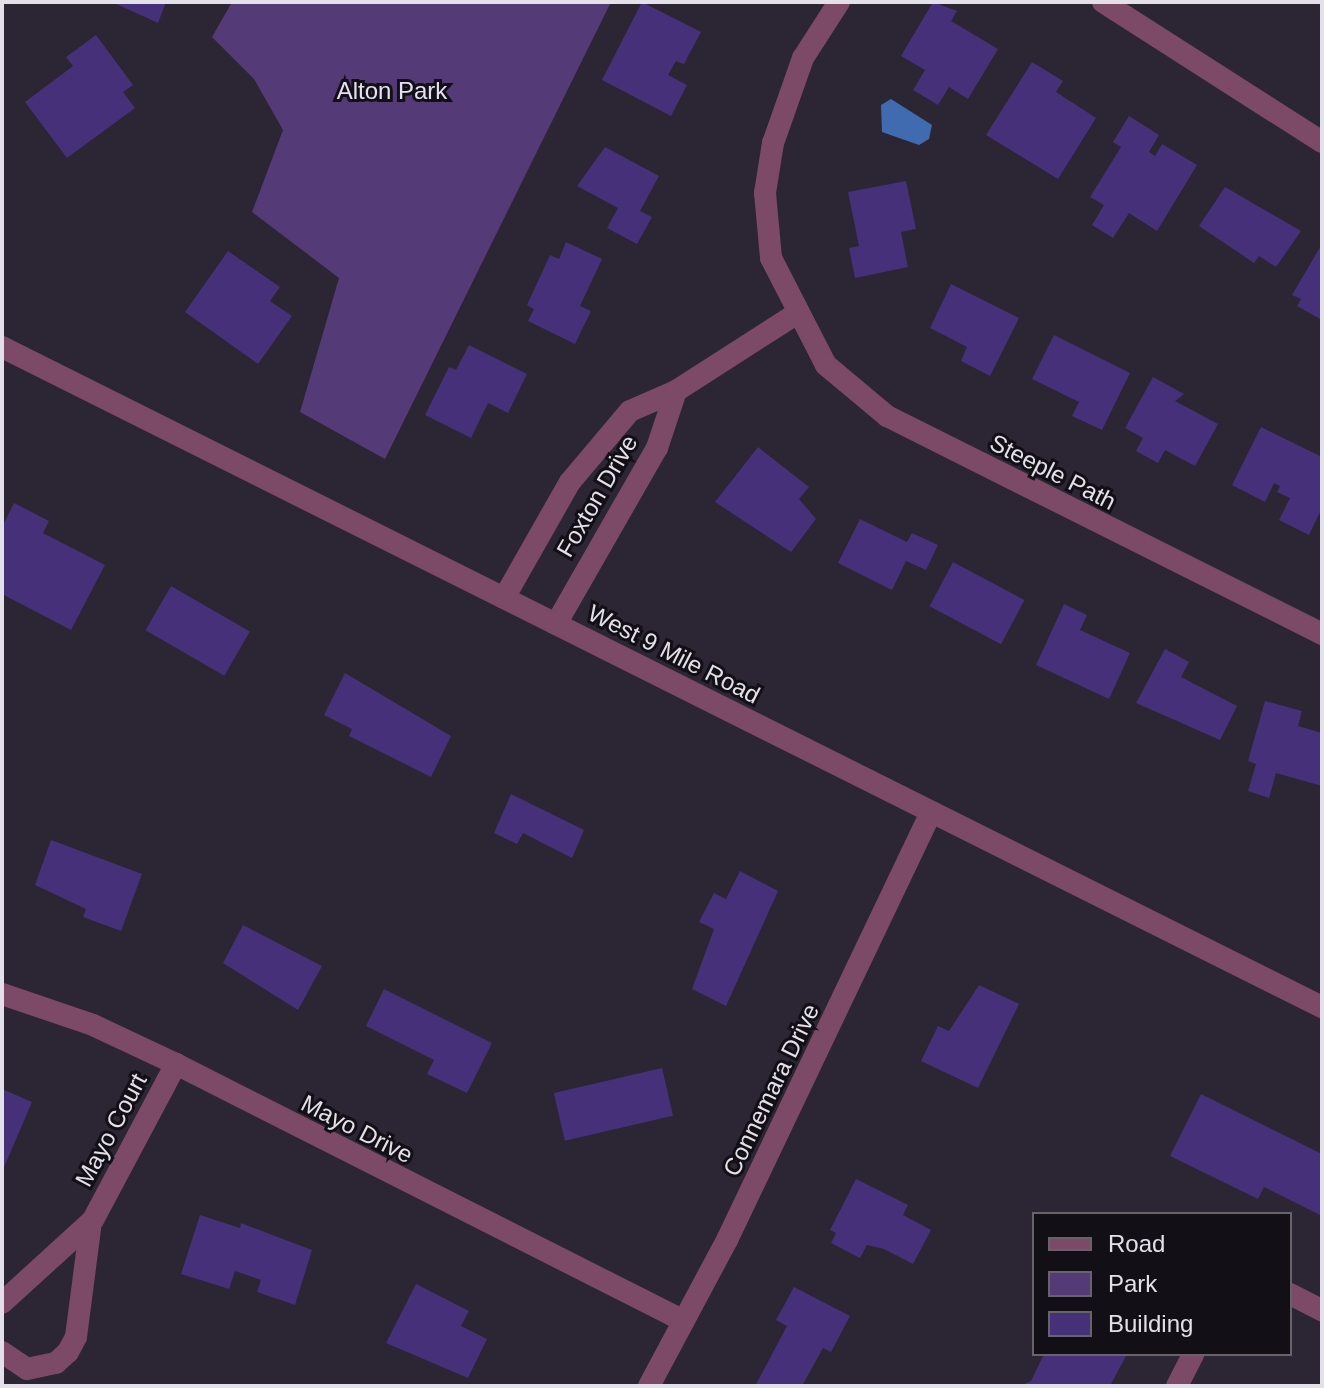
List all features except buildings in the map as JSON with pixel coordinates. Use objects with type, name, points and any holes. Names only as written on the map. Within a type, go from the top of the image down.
[{"type":"street","points":[[796,314],[771,258],[765,193],[773,143],[803,58],[839,2]]},
{"type":"street","points":[[1103,2],[1322,142]]},
{"type":"street","name":"Foxton Drive","points":[[504,598],[570,482],[630,411],[676,391],[796,314]]},
{"type":"street","name":"Steeple Path","points":[[796,314],[826,365],[887,416],[1322,634]]},
{"type":"street","name":"West 9 Mile Road","points":[[2,347],[1322,1007]]},
{"type":"street","name":"Foxton Drive","points":[[556,624],[657,448],[676,391]]},
{"type":"street","name":"Connemara Drive","points":[[649,1386],[684,1321],[931,812]]},
{"type":"street","name":"Mayo Drive","points":[[2,994],[93,1025],[176,1064],[684,1321]]},
{"type":"street","name":"Mayo Court","points":[[2,1352],[27,1369],[56,1363],[68,1352],[76,1337],[82,1259],[93,1220],[176,1064]]},
{"type":"street","name":"Mayo Court","points":[[2,1303],[93,1220]]},
{"type":"street","points":[[1292,1295],[1322,1310]]},
{"type":"street","points":[[1177,1386],[1192,1356]]},
{"type":"green space","name":"Alton Park","points":[[232,2],[611,2],[385,459],[300,412],[339,278],[252,212],[283,130],[254,79],[212,37]]},
{"type":"water","points":[[891,99],[932,125],[929,139],[919,145],[882,132],[881,105]]}]
